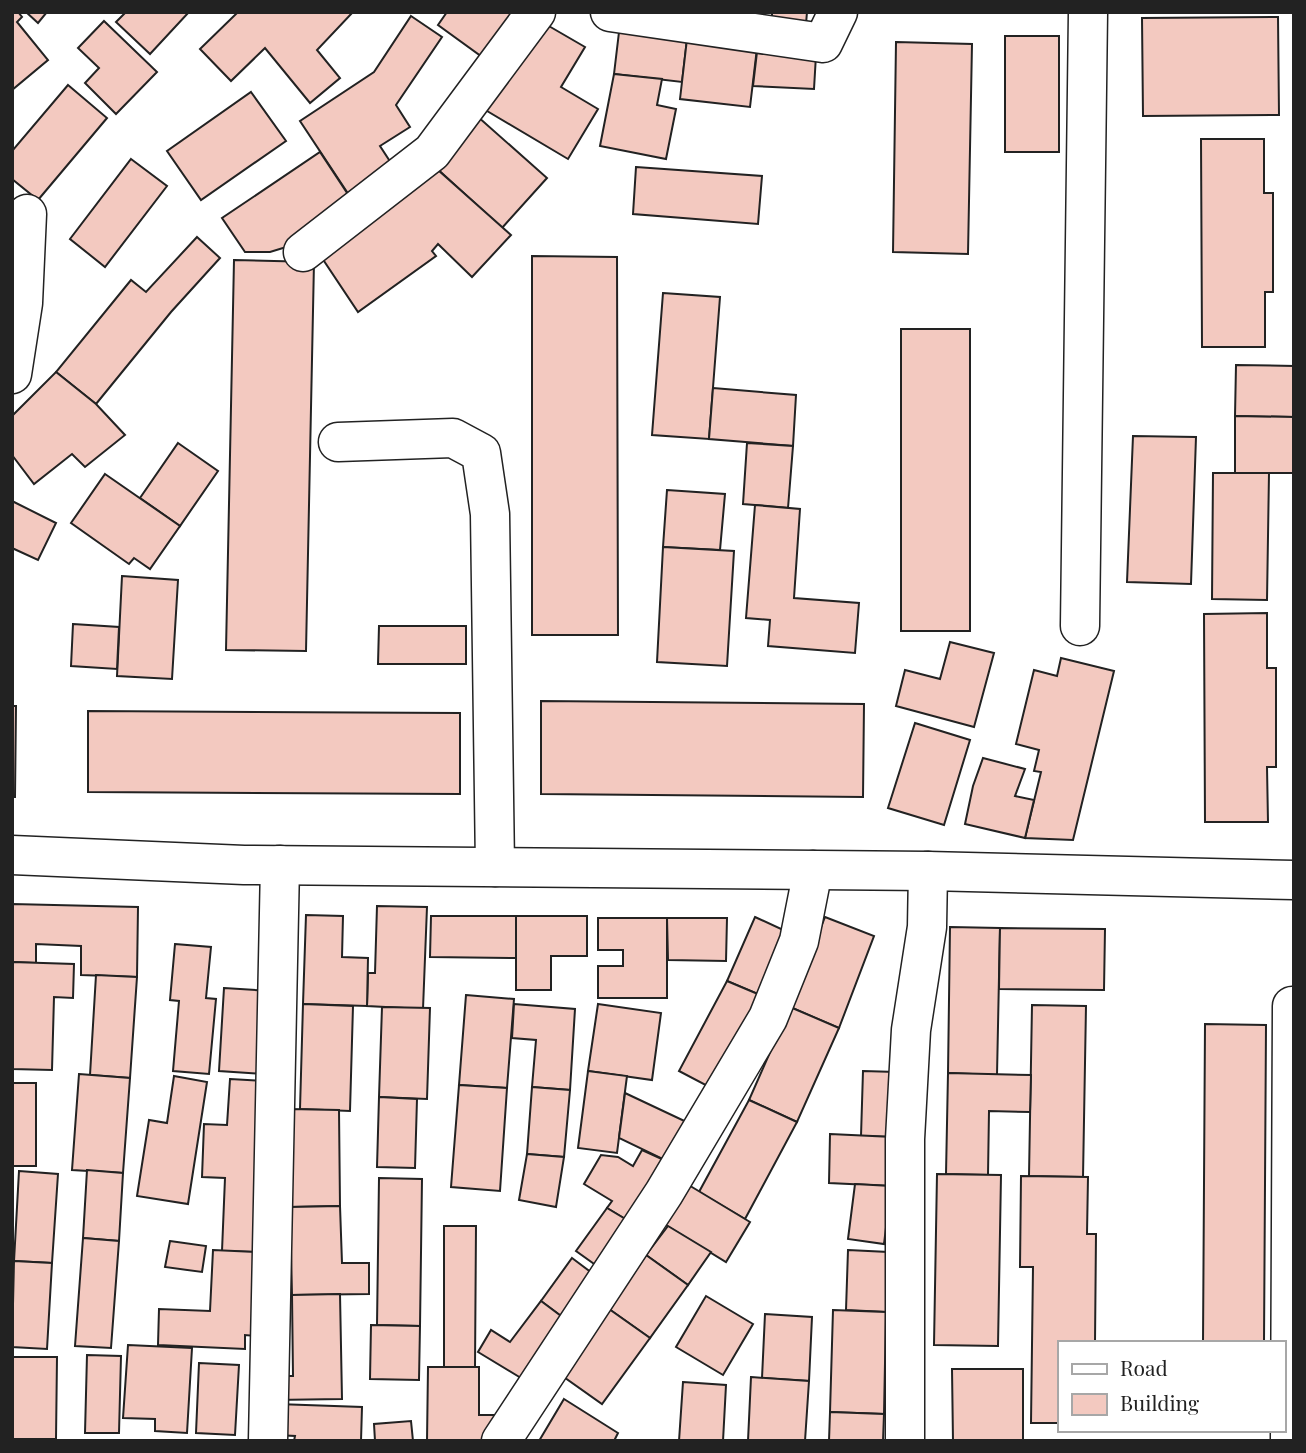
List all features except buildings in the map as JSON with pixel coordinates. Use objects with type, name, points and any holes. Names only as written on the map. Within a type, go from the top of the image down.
[{"type":"street","points":[[303,252],[432,152],[536,12]]},
{"type":"street","points":[[610,12],[823,43],[838,12]]},
{"type":"street","points":[[1080,626],[1088,12]]},
{"type":"street","points":[[12,374],[23,303],[27,214]]},
{"type":"street","points":[[338,442],[453,438],[481,453],[490,514],[495,867]]},
{"type":"street","points":[[12,855],[280,865],[928,870],[1294,880]]},
{"type":"street","points":[[268,1441],[280,865]]},
{"type":"street","points":[[501,1441],[664,1193],[768,1018],[799,941],[813,870]]},
{"type":"street","points":[[905,1441],[905,1139],[911,1030],[927,927],[928,870]]},
{"type":"street","points":[[1290,1441],[1292,1006]]}]
